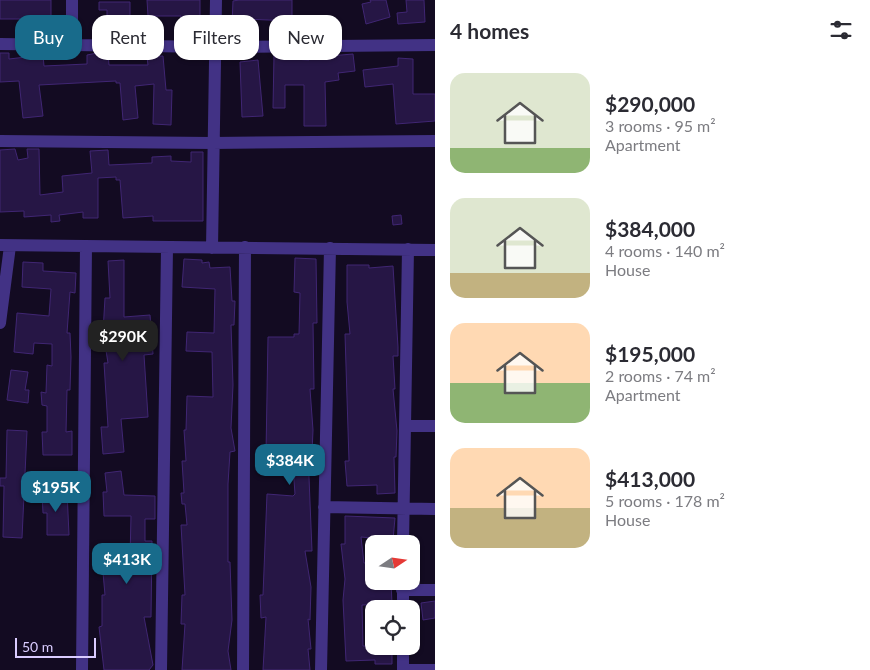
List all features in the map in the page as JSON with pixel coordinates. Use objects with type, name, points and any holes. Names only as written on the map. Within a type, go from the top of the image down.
[{"type":"street","points":[[72,0],[72,15]]},
{"type":"street","points":[[216,0],[216,15]]},
{"type":"street","points":[[0,44],[15,44]]},
{"type":"street","points":[[82,44],[174,46]]},
{"type":"street","points":[[259,47],[435,45]]},
{"type":"street","points":[[212,248],[212,143],[215,60]]},
{"type":"street","points":[[0,141],[212,143],[435,141]]},
{"type":"street","points":[[0,323],[5,246],[435,250]]},
{"type":"street","points":[[82,670],[86,246]]},
{"type":"street","points":[[243,670],[245,247]]},
{"type":"street","points":[[161,670],[167,248]]},
{"type":"street","points":[[321,670],[330,248]]},
{"type":"street","points":[[403,535],[408,250]]},
{"type":"street","points":[[406,426],[435,426]]},
{"type":"street","points":[[324,507],[435,509]]},
{"type":"street","points":[[420,588],[435,590]]},
{"type":"street","points":[[403,655],[403,670],[435,670]]},
{"type":"building","points":[[0,0],[51,0],[51,15],[15,15],[15,19],[0,19]]},
{"type":"building","points":[[147,0],[200,0],[200,15],[148,15]]},
{"type":"building","points":[[292,0],[292,15],[269,15],[269,20],[259,20],[259,15],[232,15],[233,1]]},
{"type":"building","points":[[370,0],[386,0],[390,17],[366,24],[362,4],[371,2]]},
{"type":"building","points":[[406,0],[424,0],[425,22],[398,24],[397,13],[407,12]]},
{"type":"building","points":[[99,2],[130,2],[130,15],[107,15],[107,10],[99,10]]},
{"type":"building","points":[[0,53],[9,53],[9,59],[15,58],[15,60],[43,60],[44,66],[87,64],[87,55],[92,54],[92,60],[109,60],[109,65],[148,65],[147,60],[163,60],[166,90],[172,90],[171,125],[153,124],[154,84],[135,86],[138,118],[123,120],[120,83],[116,83],[116,81],[39,85],[43,116],[23,118],[19,81],[0,82]]},
{"type":"building","points":[[353,54],[355,71],[338,73],[339,80],[325,82],[326,126],[304,126],[304,85],[285,85],[285,108],[273,108],[274,60],[342,60],[342,55]]},
{"type":"building","points":[[398,58],[413,59],[413,94],[435,94],[435,121],[396,124],[393,84],[365,87],[363,70],[398,66]]},
{"type":"building","points":[[258,60],[263,116],[242,117],[240,62]]},
{"type":"building","points":[[15,149],[18,160],[28,158],[27,149],[39,149],[40,195],[63,192],[62,176],[92,173],[90,151],[108,150],[109,165],[152,163],[152,157],[171,156],[171,161],[191,162],[191,152],[203,152],[203,221],[153,221],[153,216],[123,218],[120,180],[116,180],[116,177],[98,178],[98,218],[83,218],[83,212],[59,215],[60,221],[51,222],[51,215],[24,217],[24,211],[0,212],[0,150]]},
{"type":"building","points":[[401,215],[402,224],[393,225],[392,216]]},
{"type":"building","points":[[295,258],[316,259],[317,323],[313,323],[314,389],[310,389],[313,430],[312,453],[308,453],[312,551],[305,551],[311,587],[310,620],[308,619],[311,649],[308,649],[310,670],[263,670],[266,617],[261,618],[260,595],[263,595],[267,494],[293,496],[295,494],[292,452],[266,453],[268,337],[294,337],[294,334],[299,334],[300,293],[294,292]]},
{"type":"building","points":[[184,259],[202,260],[202,263],[209,262],[210,268],[230,267],[232,301],[235,301],[234,325],[231,325],[233,385],[231,428],[235,451],[230,452],[228,484],[228,562],[230,562],[232,620],[228,651],[231,670],[182,670],[185,624],[181,624],[182,595],[185,595],[181,525],[187,525],[185,504],[182,504],[181,493],[184,493],[182,461],[186,461],[184,430],[186,430],[187,396],[213,397],[212,352],[186,351],[187,332],[214,333],[215,289],[182,287]]},
{"type":"building","points":[[124,260],[124,317],[150,315],[153,354],[144,355],[148,417],[121,419],[124,452],[103,454],[101,427],[108,427],[104,363],[108,363],[103,332],[105,298],[110,298],[108,261]]},
{"type":"building","points":[[23,262],[43,263],[43,271],[76,273],[75,293],[70,292],[67,333],[70,333],[71,357],[70,390],[67,390],[66,432],[72,431],[72,455],[43,455],[42,432],[47,432],[47,406],[42,405],[41,392],[46,393],[47,365],[52,366],[52,344],[34,343],[33,354],[14,352],[17,313],[49,316],[51,289],[22,287]]},
{"type":"building","points":[[347,265],[369,265],[369,268],[393,266],[398,347],[398,356],[393,356],[395,389],[393,389],[397,431],[396,457],[394,457],[395,493],[377,494],[377,485],[347,486],[345,461],[349,461],[345,334],[350,334],[347,302]]},
{"type":"building","points":[[11,370],[28,372],[25,390],[29,390],[28,403],[7,400]]},
{"type":"building","points":[[7,430],[27,431],[22,538],[3,537],[4,486],[0,486],[0,478],[6,478]]},
{"type":"building","points":[[121,471],[124,495],[155,496],[155,519],[145,519],[145,541],[152,541],[151,617],[144,617],[153,665],[149,670],[104,670],[99,627],[102,626],[102,595],[105,595],[102,561],[130,559],[131,516],[104,516],[103,492],[107,492],[105,473]]},
{"type":"building","points":[[67,491],[69,535],[47,535],[47,513],[43,513],[42,493]]},
{"type":"building","points":[[345,516],[395,518],[393,535],[365,535],[365,537],[361,537],[365,563],[365,590],[391,590],[392,600],[365,600],[365,605],[362,605],[365,655],[392,655],[392,664],[375,664],[375,660],[346,661],[343,600],[345,579],[341,544],[345,544]]},
{"type":"building","points":[[435,601],[435,618],[423,620],[421,603]]}]
